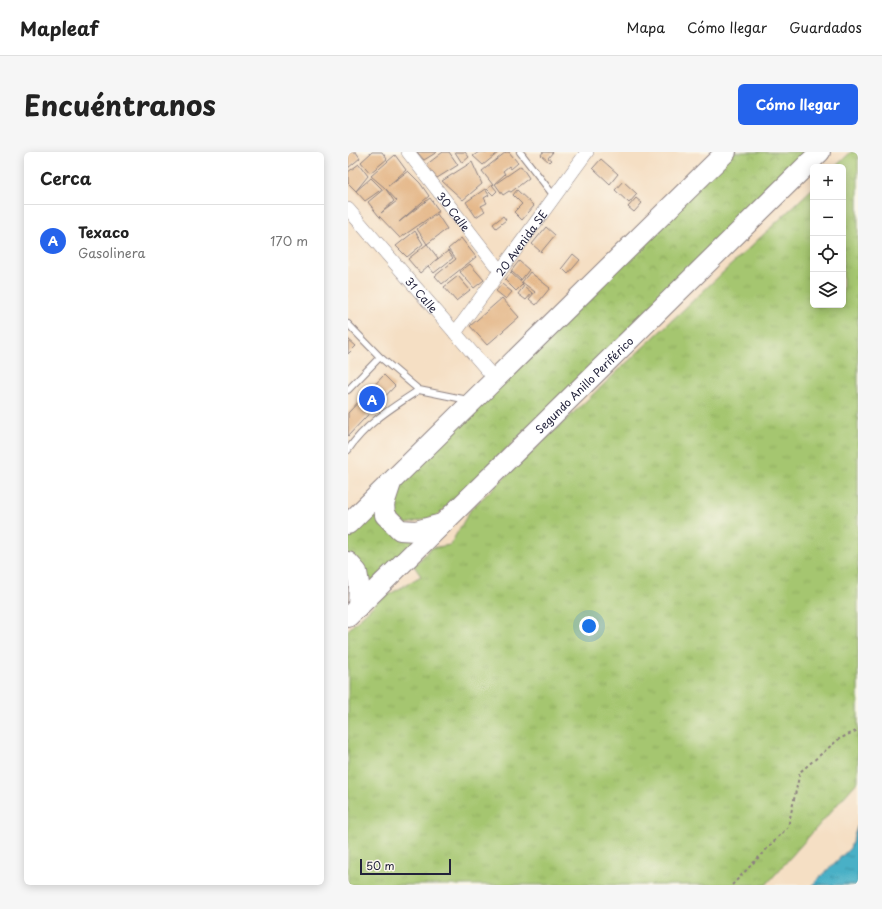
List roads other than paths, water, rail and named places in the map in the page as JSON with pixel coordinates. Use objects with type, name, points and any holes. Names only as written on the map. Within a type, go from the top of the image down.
[{"type":"main road","points":[[348,524],[726,152]]},
{"type":"main road","name":"Segundo Anillo Periférico","points":[[353,613],[820,152]]},
{"type":"main road","points":[[392,481],[384,504],[385,515],[400,530],[416,531],[443,523]]},
{"type":"main road","points":[[348,562],[357,572],[359,584],[353,613]]},
{"type":"street","name":"30 Calle","points":[[408,152],[500,271]]},
{"type":"street","name":"20 Avenida SE","points":[[455,333],[587,152]]},
{"type":"street","name":"31 Calle","points":[[348,209],[495,379]]},
{"type":"lane","points":[[520,152],[554,196]]},
{"type":"lane","points":[[348,324],[380,357],[419,390],[473,401]]},
{"type":"lane","points":[[348,390],[380,357]]},
{"type":"lane","points":[[348,450],[355,439],[382,415],[419,390]]},
{"type":"water","points":[[858,824],[858,885],[812,885],[850,848]]},
{"type":"place","name":"Texaco","points":[[372,399]]}]
